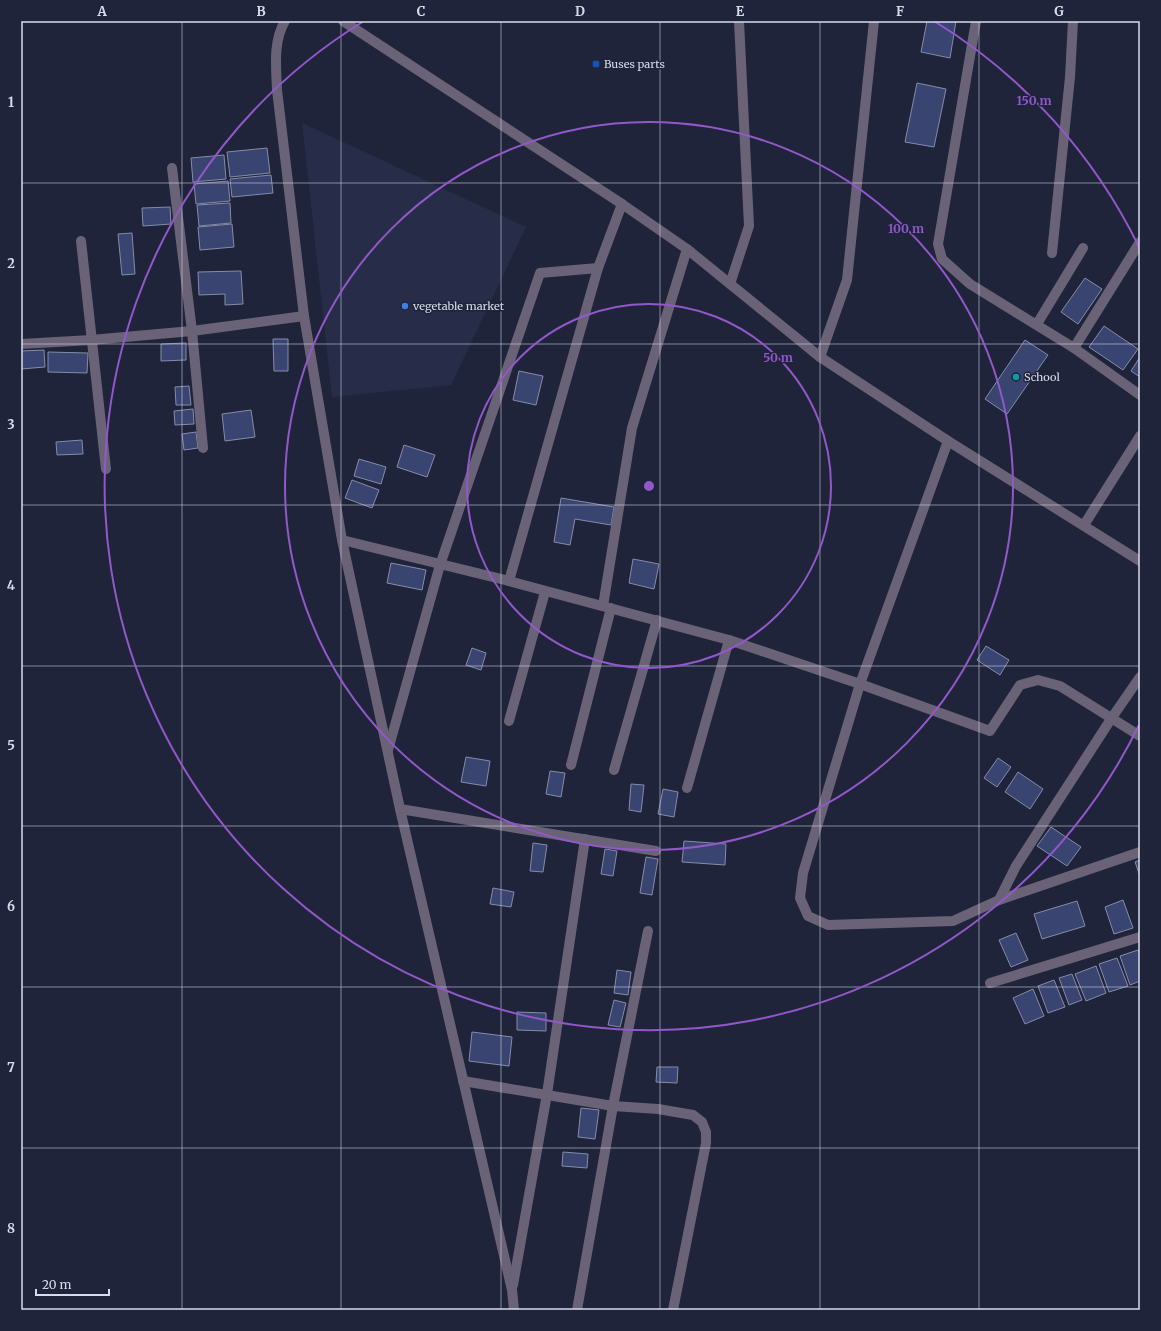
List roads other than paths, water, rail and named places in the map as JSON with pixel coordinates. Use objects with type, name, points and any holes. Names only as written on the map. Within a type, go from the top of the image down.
[{"type":"street","points":[[285,21],[280,28],[275,56],[277,90],[304,316],[342,540],[387,752],[512,1290],[514,1310]]},
{"type":"street","points":[[343,21],[622,204],[687,249],[820,357],[948,441],[1140,561]]},
{"type":"street","points":[[730,284],[749,226],[739,21]]},
{"type":"street","points":[[820,357],[847,280],[874,21]]},
{"type":"street","points":[[976,21],[938,244],[942,259],[970,284],[1074,348],[1140,395]]},
{"type":"street","points":[[1052,253],[1070,77],[1073,21]]},
{"type":"street","points":[[172,168],[192,331],[202,448]]},
{"type":"street","points":[[509,581],[598,268],[622,204]]},
{"type":"street","points":[[81,241],[106,469]]},
{"type":"street","points":[[1074,348],[1140,242]]},
{"type":"street","points":[[1037,324],[1083,248]]},
{"type":"street","points":[[571,765],[607,607],[632,428],[687,249]]},
{"type":"street","points":[[387,752],[440,565],[540,273],[598,268]]},
{"type":"street","points":[[21,344],[91,340],[192,331],[304,316]]},
{"type":"street","points":[[1084,525],[1140,436]]},
{"type":"street","points":[[948,441],[860,684],[803,873],[800,898],[808,916],[828,925],[953,921],[999,900],[1140,852]]},
{"type":"street","points":[[342,540],[509,581],[545,592],[729,640],[860,684],[990,731],[1020,685],[1038,680],[1060,686],[1140,736]]},
{"type":"street","points":[[508,722],[545,592]]},
{"type":"street","points":[[614,770],[657,620]]},
{"type":"street","points":[[687,788],[729,640]]},
{"type":"street","points":[[999,900],[1016,866],[1111,719],[1140,677]]},
{"type":"street","points":[[400,809],[656,850]]},
{"type":"street","points":[[512,1290],[548,1094],[585,839]]},
{"type":"street","points":[[577,1310],[612,1106],[648,931]]},
{"type":"street","points":[[990,983],[1140,937]]},
{"type":"street","points":[[463,1081],[548,1094],[612,1106],[658,1109],[693,1115],[702,1122],[706,1132],[706,1143],[673,1310]]},
{"type":"place","name":"Buses parts","points":[[596,64]]},
{"type":"place","name":"vegetable market","points":[[405,306]]},
{"type":"place","name":"School","points":[[1016,377]]}]
